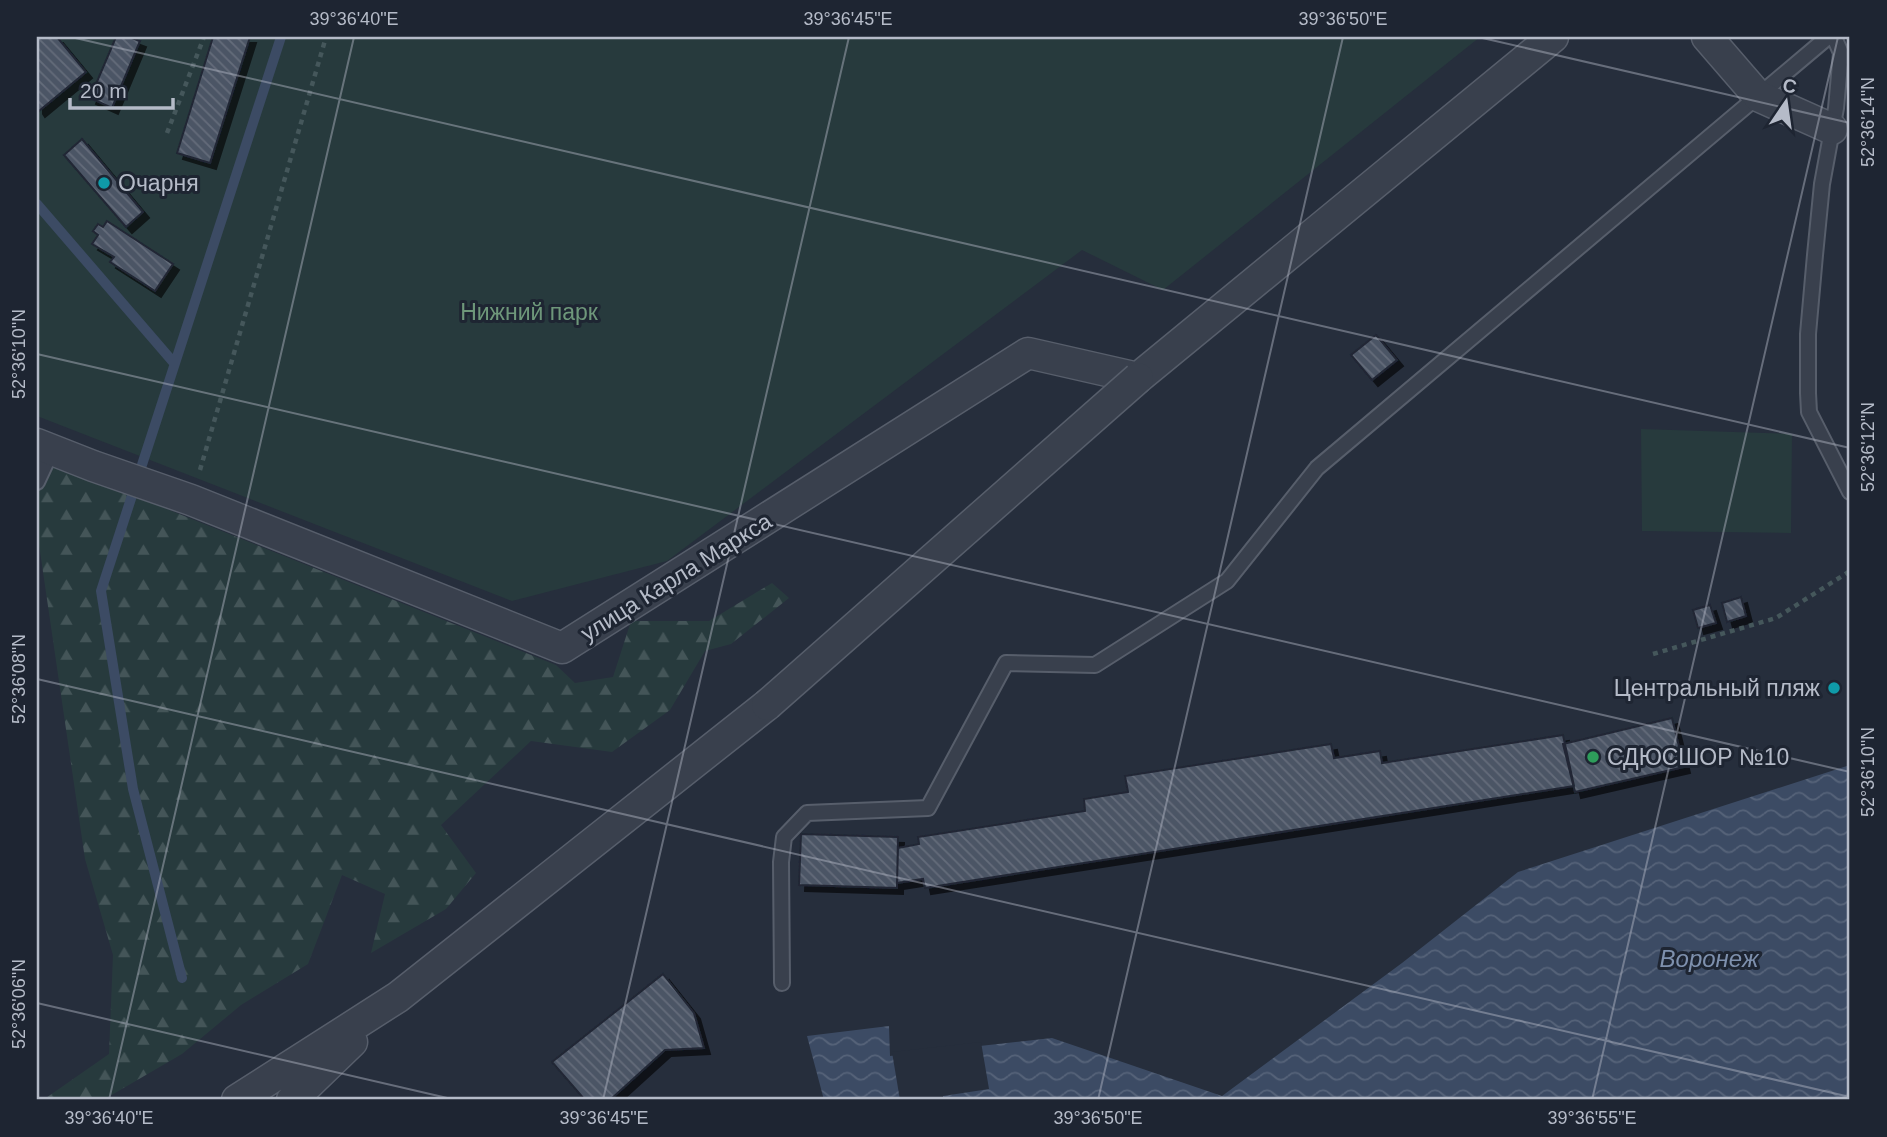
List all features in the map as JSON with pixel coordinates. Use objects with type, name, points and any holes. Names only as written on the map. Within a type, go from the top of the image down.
[{"type":"street","points":[[237,1100],[398,997],[767,705],[1138,378],[1553,37]]},
{"type":"street","points":[[1707,37],[1758,96],[1832,130]]},
{"type":"street","name":"улица Карла Маркса","points":[[44,447],[188,498],[562,648],[1028,353],[1138,378]]},
{"type":"street","points":[[292,1100],[398,997]]},
{"type":"lane","points":[[782,983],[781,862],[784,837],[807,813],[928,808],[1006,663],[1095,665],[1227,580],[1317,468],[1828,37]]},
{"type":"lane","points":[[1834,37],[1841,53],[1832,130],[1822,184],[1809,321],[1808,403],[1814,425],[1850,492]]},
{"type":"lane","points":[[37,482],[44,447]]},
{"type":"path","points":[[167,133],[204,37]]},
{"type":"path","points":[[188,498],[326,37]]},
{"type":"path","points":[[1653,654],[1776,618],[1850,571]]},
{"type":"green space","name":"Нижний парк","points":[[37,37],[1480,37],[1163,290],[1082,250],[667,561],[512,601],[37,416]]},
{"type":"green space","points":[[1641,429],[1792,434],[1791,533],[1642,531]]},
{"type":"green space","points":[[37,457],[556,665],[575,683],[613,677],[631,621],[709,621],[772,583],[789,598],[731,644],[705,651],[670,710],[612,752],[531,741],[441,825],[476,873],[446,909],[371,953],[385,894],[342,875],[308,964],[241,1005],[182,1054],[103,1100],[43,1100],[109,1054],[113,955],[85,859],[37,531]]},
{"type":"water","name":"Воронеж","points":[[1850,765],[1850,1100],[824,1100],[807,1036],[889,1026],[890,1056],[1052,1038],[1222,1096],[1402,963],[1518,872]]},
{"type":"pier","points":[[981,1042],[989,1089],[943,1096],[943,1100],[900,1100],[892,1052]]},
{"type":"building","points":[[37,37],[57,37],[86,72],[39,111],[37,108]]},
{"type":"building","points":[[116,37],[129,37],[140,41],[112,108],[90,98]]},
{"type":"building","points":[[213,37],[250,37],[210,163],[177,153]]},
{"type":"building","name":"Очарня","points":[[82,139],[143,212],[126,227],[64,155]]},
{"type":"building","points":[[107,221],[173,264],[155,291],[110,262],[114,257],[92,244],[98,235],[93,231],[98,224],[103,227]]},
{"type":"building","points":[[1376,335],[1397,360],[1372,380],[1351,355]]},
{"type":"building","points":[[1741,597],[1746,616],[1727,622],[1722,603]]},
{"type":"building","points":[[1710,605],[1716,623],[1698,628],[1693,610]]},
{"type":"building","points":[[1672,718],[1684,767],[1575,792],[1563,744]]},
{"type":"building","points":[[1563,735],[1574,786],[925,888],[923,879],[897,883],[898,848],[919,844],[918,837],[1085,811],[1084,799],[1128,792],[1125,776],[1331,744],[1334,758],[1380,751],[1382,763]]},
{"type":"building","points":[[801,834],[898,837],[897,888],[799,885]]},
{"type":"building","points":[[663,974],[694,1013],[704,1048],[665,1050],[610,1100],[585,1100],[552,1062]]},
{"type":"waterway","points":[[182,978],[133,789],[101,591],[281,37]]},
{"type":"waterway","points":[[37,204],[174,363]]},
{"type":"place","name":"Очарня","points":[[104,183]]},
{"type":"place","name":"Центральный пляж","points":[[1834,688]]},
{"type":"place","name":"СДЮСШОР №10","points":[[1593,757]]}]
